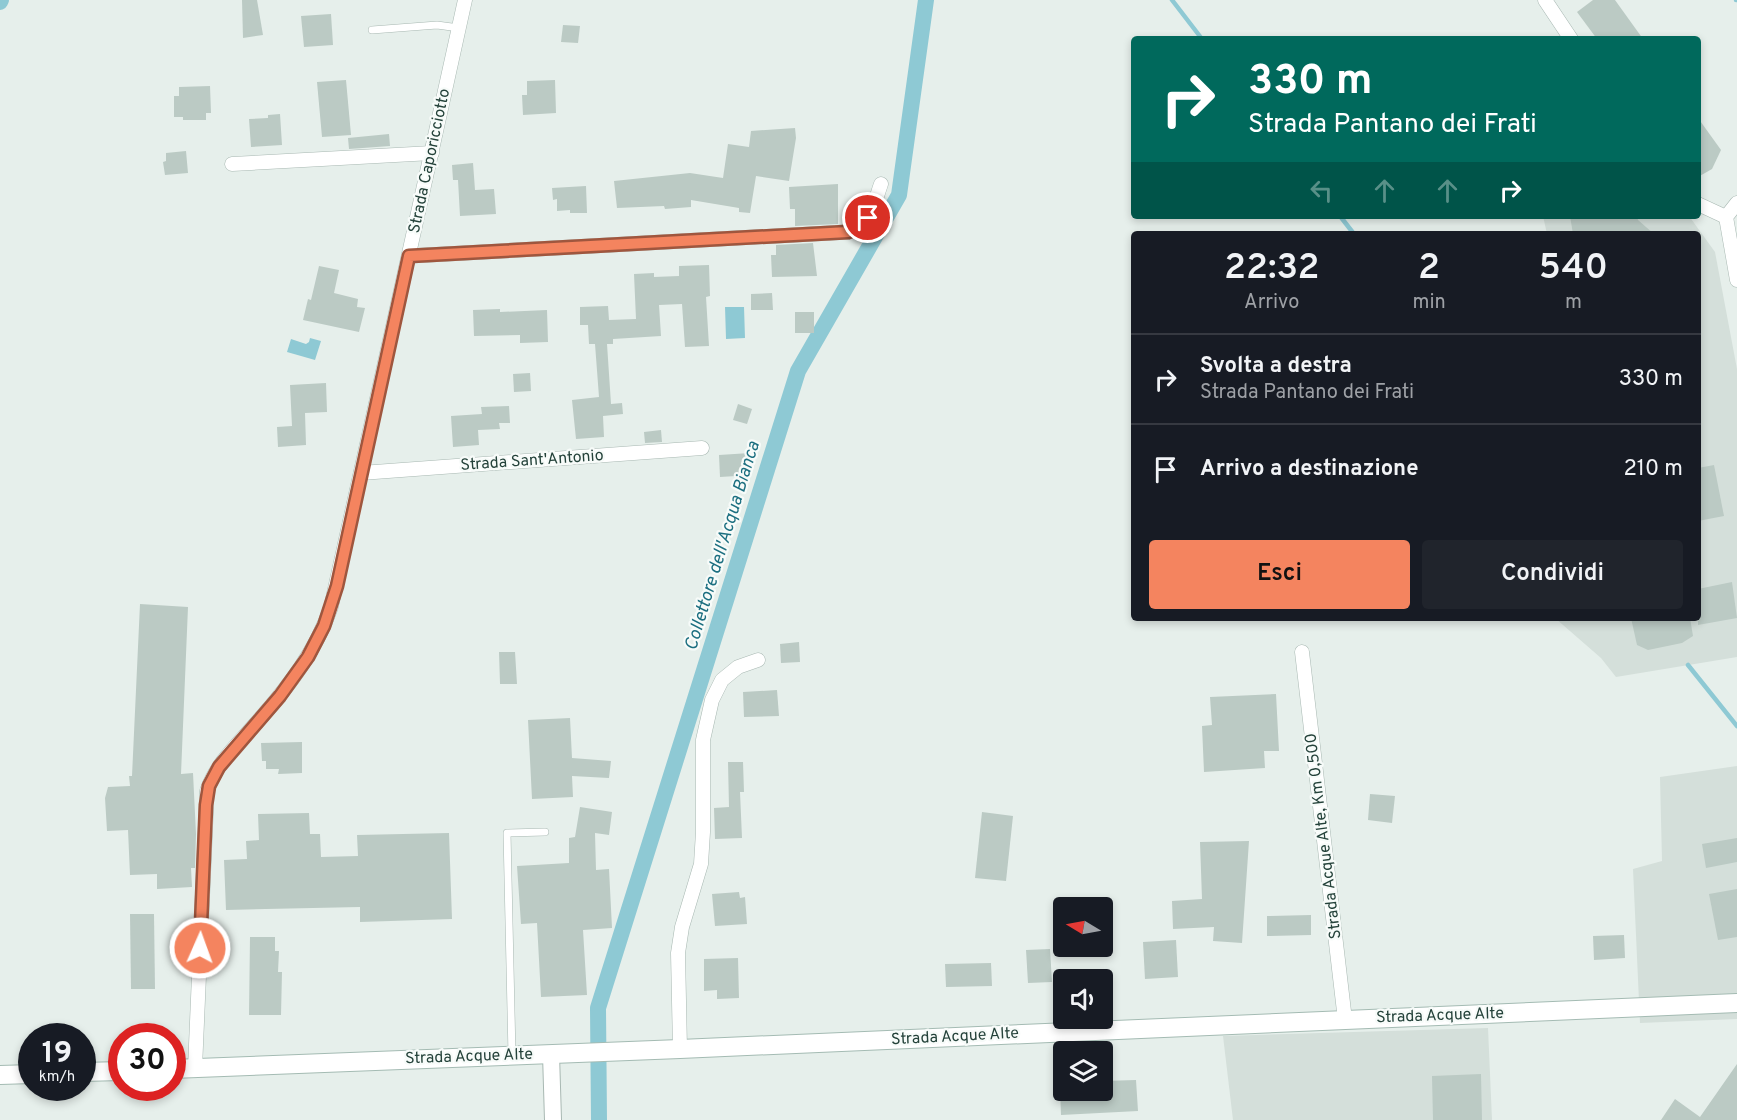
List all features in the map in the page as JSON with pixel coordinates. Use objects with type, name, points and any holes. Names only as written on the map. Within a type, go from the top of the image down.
[{"type":"main road","name":"Strada Acque Alte","points":[[186,1068],[1737,1003]]},
{"type":"main road","points":[[0,1075],[18,1074]]},
{"type":"street","name":"Strada Caporicciotto","points":[[195,1068],[207,791],[219,767],[288,685],[308,657],[321,634],[334,598],[465,0]]},
{"type":"street","points":[[1545,0],[1569,36]]},
{"type":"street","points":[[231,164],[432,153]]},
{"type":"street","points":[[409,256],[848,232],[866,223],[881,184]]},
{"type":"street","points":[[1726,217],[1737,204]]},
{"type":"street","points":[[1701,205],[1726,217]]},
{"type":"street","points":[[1726,217],[1737,280]]},
{"type":"street","name":"Strada Sant'Antonio","points":[[361,473],[702,448]]},
{"type":"street","name":"Strada Acque Alte, Km 0,500","points":[[1302,652],[1345,1020]]},
{"type":"street","points":[[680,1049],[678,953],[682,927],[697,881],[702,855],[703,740],[712,700],[722,680],[734,669],[758,660]]},
{"type":"street","points":[[551,1054],[553,1120]]},
{"type":"lane","points":[[372,30],[437,25],[459,28]]},
{"type":"lane","points":[[512,1055],[507,833],[545,832]]},
{"type":"shaded area","points":[[1544,219],[1691,219],[1700,231],[1546,231]]},
{"type":"shaded area","points":[[1701,233],[1715,252],[1737,369],[1737,657],[1616,677],[1601,658],[1558,621],[1701,621]]},
{"type":"shaded area","points":[[1737,766],[1737,1019],[1640,1023],[1633,869],[1662,861],[1660,777]]},
{"type":"shaded area","points":[[1488,1028],[1492,1120],[1233,1120],[1223,1036]]},
{"type":"water","points":[[725,307],[744,307],[745,338],[726,339]]},
{"type":"water","points":[[310,338],[321,341],[315,360],[287,352],[291,339],[306,344]]},
{"type":"building","points":[[242,0],[257,0],[263,35],[243,38]]},
{"type":"building","points":[[1593,0],[1615,0],[1641,36],[1595,36],[1577,12]]},
{"type":"building","points":[[331,14],[333,45],[304,47],[301,16]]},
{"type":"building","points":[[563,25],[580,26],[578,43],[561,42]]},
{"type":"building","points":[[346,80],[351,135],[322,137],[317,82]]},
{"type":"building","points":[[555,80],[556,113],[523,115],[522,95],[527,95],[527,81]]},
{"type":"building","points":[[210,86],[211,113],[206,113],[206,120],[183,120],[183,117],[174,117],[174,96],[179,96],[179,87]]},
{"type":"building","points":[[280,114],[282,145],[251,147],[249,119],[268,118],[268,115]]},
{"type":"building","points":[[1701,122],[1721,150],[1712,169],[1701,175]]},
{"type":"building","points":[[795,128],[796,138],[789,181],[756,176],[750,213],[739,212],[739,208],[691,200],[691,207],[617,208],[614,181],[690,173],[723,178],[728,144],[749,147],[751,131]]},
{"type":"building","points":[[389,134],[390,146],[349,149],[348,138]]},
{"type":"building","points":[[186,151],[188,173],[165,175],[163,162],[166,161],[166,153]]},
{"type":"building","points":[[473,163],[475,190],[494,189],[496,214],[460,216],[458,180],[453,180],[452,165]]},
{"type":"building","points":[[838,184],[838,224],[795,226],[795,209],[790,209],[789,187]]},
{"type":"building","points":[[586,186],[587,213],[570,213],[570,210],[557,211],[557,199],[553,200],[552,188]]},
{"type":"building","points":[[1570,219],[1638,219],[1651,231],[1572,231]]},
{"type":"building","points":[[813,243],[817,276],[772,277],[771,255],[776,255],[776,245]]},
{"type":"building","points":[[709,265],[710,296],[706,297],[709,346],[685,347],[682,304],[659,305],[661,336],[613,339],[613,344],[607,344],[611,404],[622,403],[623,414],[603,416],[604,437],[576,439],[572,400],[599,397],[595,344],[589,344],[588,325],[580,325],[580,307],[608,306],[609,320],[636,319],[634,274],[654,273],[654,277],[679,276],[679,266]]},
{"type":"building","points":[[319,266],[339,270],[334,293],[358,299],[357,307],[365,308],[359,332],[303,320],[308,299],[311,300]]},
{"type":"building","points":[[772,293],[773,310],[751,310],[751,294]]},
{"type":"building","points":[[500,309],[500,312],[547,310],[548,342],[520,343],[520,335],[474,336],[473,310]]},
{"type":"building","points":[[795,312],[814,312],[814,333],[795,333]]},
{"type":"building","points":[[530,373],[531,391],[514,392],[513,374]]},
{"type":"building","points":[[326,383],[327,412],[305,413],[306,445],[278,447],[277,427],[292,426],[290,385]]},
{"type":"building","points":[[738,404],[752,409],[747,424],[733,420]]},
{"type":"building","points":[[509,406],[510,423],[499,423],[500,429],[478,430],[479,445],[453,447],[451,416],[482,414],[481,407]]},
{"type":"building","points":[[661,430],[662,442],[645,443],[644,432]]},
{"type":"building","points":[[750,453],[752,475],[720,477],[719,455]]},
{"type":"building","points":[[1714,465],[1724,516],[1701,520],[1701,467]]},
{"type":"building","points":[[1732,582],[1737,618],[1698,625],[1698,621],[1701,621],[1701,588]]},
{"type":"building","points":[[140,604],[188,607],[181,774],[193,773],[196,834],[195,868],[191,868],[192,887],[157,889],[157,874],[130,875],[128,830],[107,831],[105,798],[108,787],[130,786],[129,776],[132,776]]},
{"type":"building","points":[[1632,621],[1690,621],[1693,636],[1682,643],[1648,650],[1637,645]]},
{"type":"building","points":[[799,642],[800,662],[781,663],[780,644]]},
{"type":"building","points":[[499,652],[515,652],[517,684],[500,684]]},
{"type":"building","points":[[777,690],[779,716],[744,717],[743,692]]},
{"type":"building","points":[[1276,694],[1279,751],[1264,751],[1265,768],[1204,772],[1202,726],[1212,725],[1210,697]]},
{"type":"building","points":[[570,718],[572,758],[611,761],[609,778],[572,776],[573,797],[532,799],[528,720]]},
{"type":"building","points":[[302,742],[302,773],[278,774],[279,769],[266,769],[266,761],[262,761],[261,743]]},
{"type":"building","points":[[728,762],[743,762],[744,792],[740,792],[742,838],[715,839],[714,808],[729,807]]},
{"type":"building","points":[[1370,794],[1395,796],[1392,823],[1368,820]]},
{"type":"building","points":[[580,807],[612,812],[609,835],[595,833],[596,870],[609,869],[612,928],[583,930],[587,995],[541,997],[537,923],[521,924],[517,866],[569,863],[569,838],[575,837]]},
{"type":"building","points":[[982,812],[1013,816],[1006,881],[975,878]]},
{"type":"building","points":[[309,813],[310,834],[320,834],[321,857],[358,856],[357,835],[449,833],[452,919],[360,922],[360,907],[226,910],[224,860],[247,859],[246,841],[259,840],[258,814]]},
{"type":"building","points":[[1737,838],[1737,862],[1706,868],[1702,844]]},
{"type":"building","points":[[1249,841],[1242,943],[1213,941],[1214,927],[1173,929],[1172,901],[1202,899],[1200,842]]},
{"type":"building","points":[[1737,889],[1737,937],[1718,940],[1709,894]]},
{"type":"building","points":[[739,892],[740,898],[745,897],[747,924],[715,926],[712,894]]},
{"type":"building","points":[[130,914],[154,914],[155,989],[131,989]]},
{"type":"building","points":[[1311,915],[1311,935],[1267,936],[1267,916]]},
{"type":"building","points":[[1624,935],[1625,958],[1594,960],[1593,936]]},
{"type":"building","points":[[250,937],[275,937],[275,951],[279,951],[278,972],[282,972],[281,1015],[249,1015]]},
{"type":"building","points":[[1176,940],[1178,977],[1145,979],[1143,942]]},
{"type":"building","points":[[1050,949],[1052,982],[1028,983],[1026,950]]},
{"type":"building","points":[[738,958],[739,998],[717,999],[717,990],[704,991],[704,959]]},
{"type":"building","points":[[991,963],[992,986],[946,987],[945,964]]},
{"type":"building","points":[[1737,1064],[1737,1120],[1661,1120],[1675,1099],[1700,1117]]},
{"type":"building","points":[[1481,1074],[1482,1120],[1433,1120],[1432,1076]]},
{"type":"building","points":[[1136,1080],[1138,1111],[1061,1115],[1060,1101],[1113,1101],[1113,1081]]},
{"type":"waterway","name":"Collettore dell'Acqua Bianca","points":[[599,1120],[598,1008],[798,371],[899,195],[926,0]]},
{"type":"waterway","points":[[1172,0],[1200,36]]},
{"type":"waterway","points":[[1342,219],[1352,231]]},
{"type":"waterway","points":[[1688,665],[1737,726]]},
{"type":"route","points":[[200,948],[207,791],[219,767],[296,676],[324,626],[337,586],[409,256],[848,232],[862,226],[868,218]]}]
